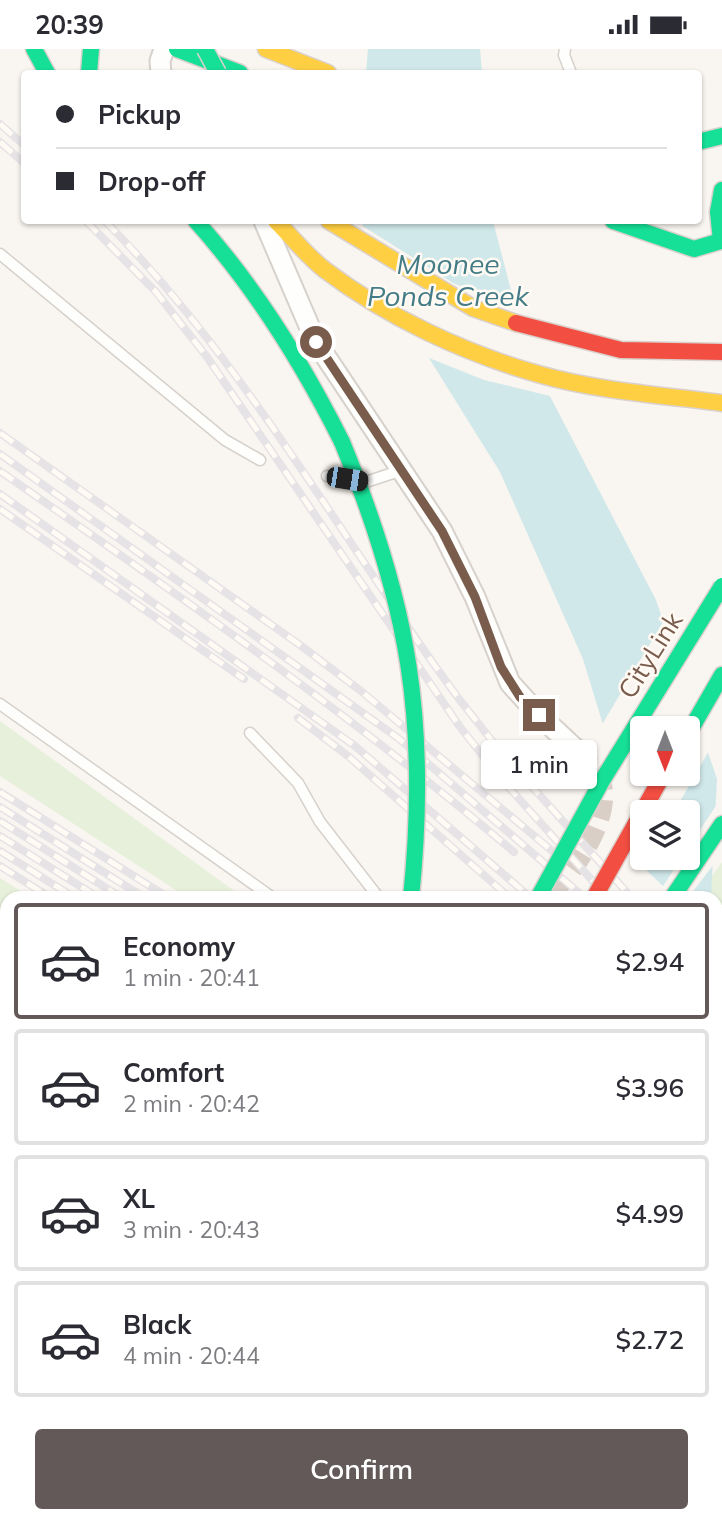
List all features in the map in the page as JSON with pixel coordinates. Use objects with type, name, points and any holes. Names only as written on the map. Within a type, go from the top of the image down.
[{"type":"main road","points":[[34,49],[45,70]]},
{"type":"main road","points":[[89,70],[91,49]]},
{"type":"main road","points":[[165,49],[176,70]]},
{"type":"main road","points":[[177,49],[232,70]]},
{"type":"main road","points":[[205,49],[216,70]]},
{"type":"main road","points":[[266,49],[320,70]]},
{"type":"main road","points":[[702,141],[722,137]]},
{"type":"main road","points":[[721,241],[718,212],[722,190]]},
{"type":"main road","points":[[704,220],[721,241]]},
{"type":"main road","points":[[199,224],[237,267],[280,327],[342,442],[373,520],[409,644],[415,690],[419,809],[412,891]]},
{"type":"main road","points":[[279,224],[324,269],[393,312],[463,349],[540,375],[620,390],[722,403]]},
{"type":"main road","points":[[334,224],[473,308],[540,331],[621,350],[722,352]]},
{"type":"main road","points":[[622,224],[694,249],[721,241]]},
{"type":"main road","name":"CityLink","points":[[542,891],[639,718],[722,586]]},
{"type":"main road","points":[[698,716],[722,675]]},
{"type":"main road","points":[[598,891],[657,786]]},
{"type":"main road","points":[[677,891],[722,824]]},
{"type":"street","points":[[161,70],[160,61],[165,49]]},
{"type":"street","points":[[265,224],[316,342],[402,470],[459,563],[510,683],[539,715],[583,756]]},
{"type":"lane","points":[[565,49],[564,55],[570,70]]},
{"type":"lane","points":[[0,254],[225,440],[260,460]]},
{"type":"lane","points":[[327,475],[368,482],[402,470]]},
{"type":"lane","points":[[0,704],[263,891]]},
{"type":"lane","points":[[250,733],[298,783],[320,822],[374,891]]},
{"type":"green space","points":[[0,721],[234,891],[177,891],[0,776]]},
{"type":"green space","points":[[722,862],[722,891],[701,891]]},
{"type":"green space","points":[[0,878],[21,891],[0,891]]},
{"type":"water","points":[[368,49],[480,49],[482,70],[366,70]]},
{"type":"water","name":"Moonee Ponds Creek","points":[[362,224],[494,224],[527,352],[656,600],[696,716],[630,716],[630,786],[700,786],[700,729],[717,779],[711,891],[597,891],[618,859],[615,764],[583,659],[500,472],[394,302]]},
{"type":"pier","points":[[358,224],[453,283],[519,309],[530,351],[554,397],[484,380],[424,356],[391,303]]},
{"type":"pier","points":[[666,617],[699,716],[630,716],[630,786],[689,786],[681,800],[630,800],[630,870],[646,870],[663,886],[674,870],[700,870],[700,830],[719,801],[717,860],[693,891],[594,891],[615,858],[611,764],[600,728]]},
{"type":"pier","points":[[700,719],[710,749],[700,766]]},
{"type":"tunnel","points":[[555,891],[590,842],[602,812],[602,783],[597,772],[583,756]]},
{"type":"railway","points":[[0,124],[21,142]]},
{"type":"railway","points":[[0,142],[21,160]]},
{"type":"railway","points":[[89,224],[156,292],[207,357],[460,727],[503,781],[602,891]]},
{"type":"railway","points":[[108,224],[156,276],[248,392],[459,699],[500,751],[626,891]]},
{"type":"railway","points":[[0,433],[361,691],[563,860]]},
{"type":"railway","points":[[0,454],[398,738],[577,891]]},
{"type":"railway","points":[[0,471],[326,703],[390,751],[514,852]]},
{"type":"railway","points":[[0,494],[355,746],[523,891]]},
{"type":"railway","points":[[0,509],[244,679]]},
{"type":"railway","points":[[298,718],[348,756],[502,891]]},
{"type":"railway","points":[[0,792],[158,891]]},
{"type":"railway","points":[[0,807],[134,891]]},
{"type":"railway","points":[[0,821],[111,891]]},
{"type":"railway","points":[[0,836],[88,891]]},
{"type":"railway","points":[[0,851],[64,891]]},
{"type":"railway","points":[[0,866],[40,891]]},
{"type":"traffic: fast","points":[[34,49],[45,70]]},
{"type":"traffic: fast","points":[[89,70],[91,49]]},
{"type":"traffic: fast","points":[[177,49],[232,70]]},
{"type":"traffic: fast","points":[[205,49],[216,70]]},
{"type":"traffic: fast","points":[[702,141],[722,136]]},
{"type":"traffic: fast","points":[[721,241],[718,212],[722,190]]},
{"type":"traffic: fast","points":[[199,224],[258,299],[311,383],[342,442]]},
{"type":"traffic: fast","points":[[622,224],[694,249],[721,241]]},
{"type":"traffic: fast","points":[[342,442],[384,557],[408,665],[415,720],[417,776],[412,891]]},
{"type":"traffic: fast","points":[[542,891],[603,779],[722,586]]},
{"type":"traffic: fast","points":[[698,716],[722,675]]},
{"type":"traffic: fast","points":[[677,891],[722,824]]},
{"type":"traffic: slow","points":[[266,49],[320,70]]},
{"type":"traffic: slow","points":[[279,224],[318,265],[349,287],[400,318],[482,356],[583,385],[722,403]]},
{"type":"traffic: slow","points":[[334,224],[473,308],[516,323]]},
{"type":"traffic: jam","points":[[516,323],[621,350],[722,352]]},
{"type":"traffic: jam","points":[[598,891],[657,786]]},
{"type":"route","points":[[316,342],[442,531],[475,597],[501,667],[520,697],[539,715]]}]
